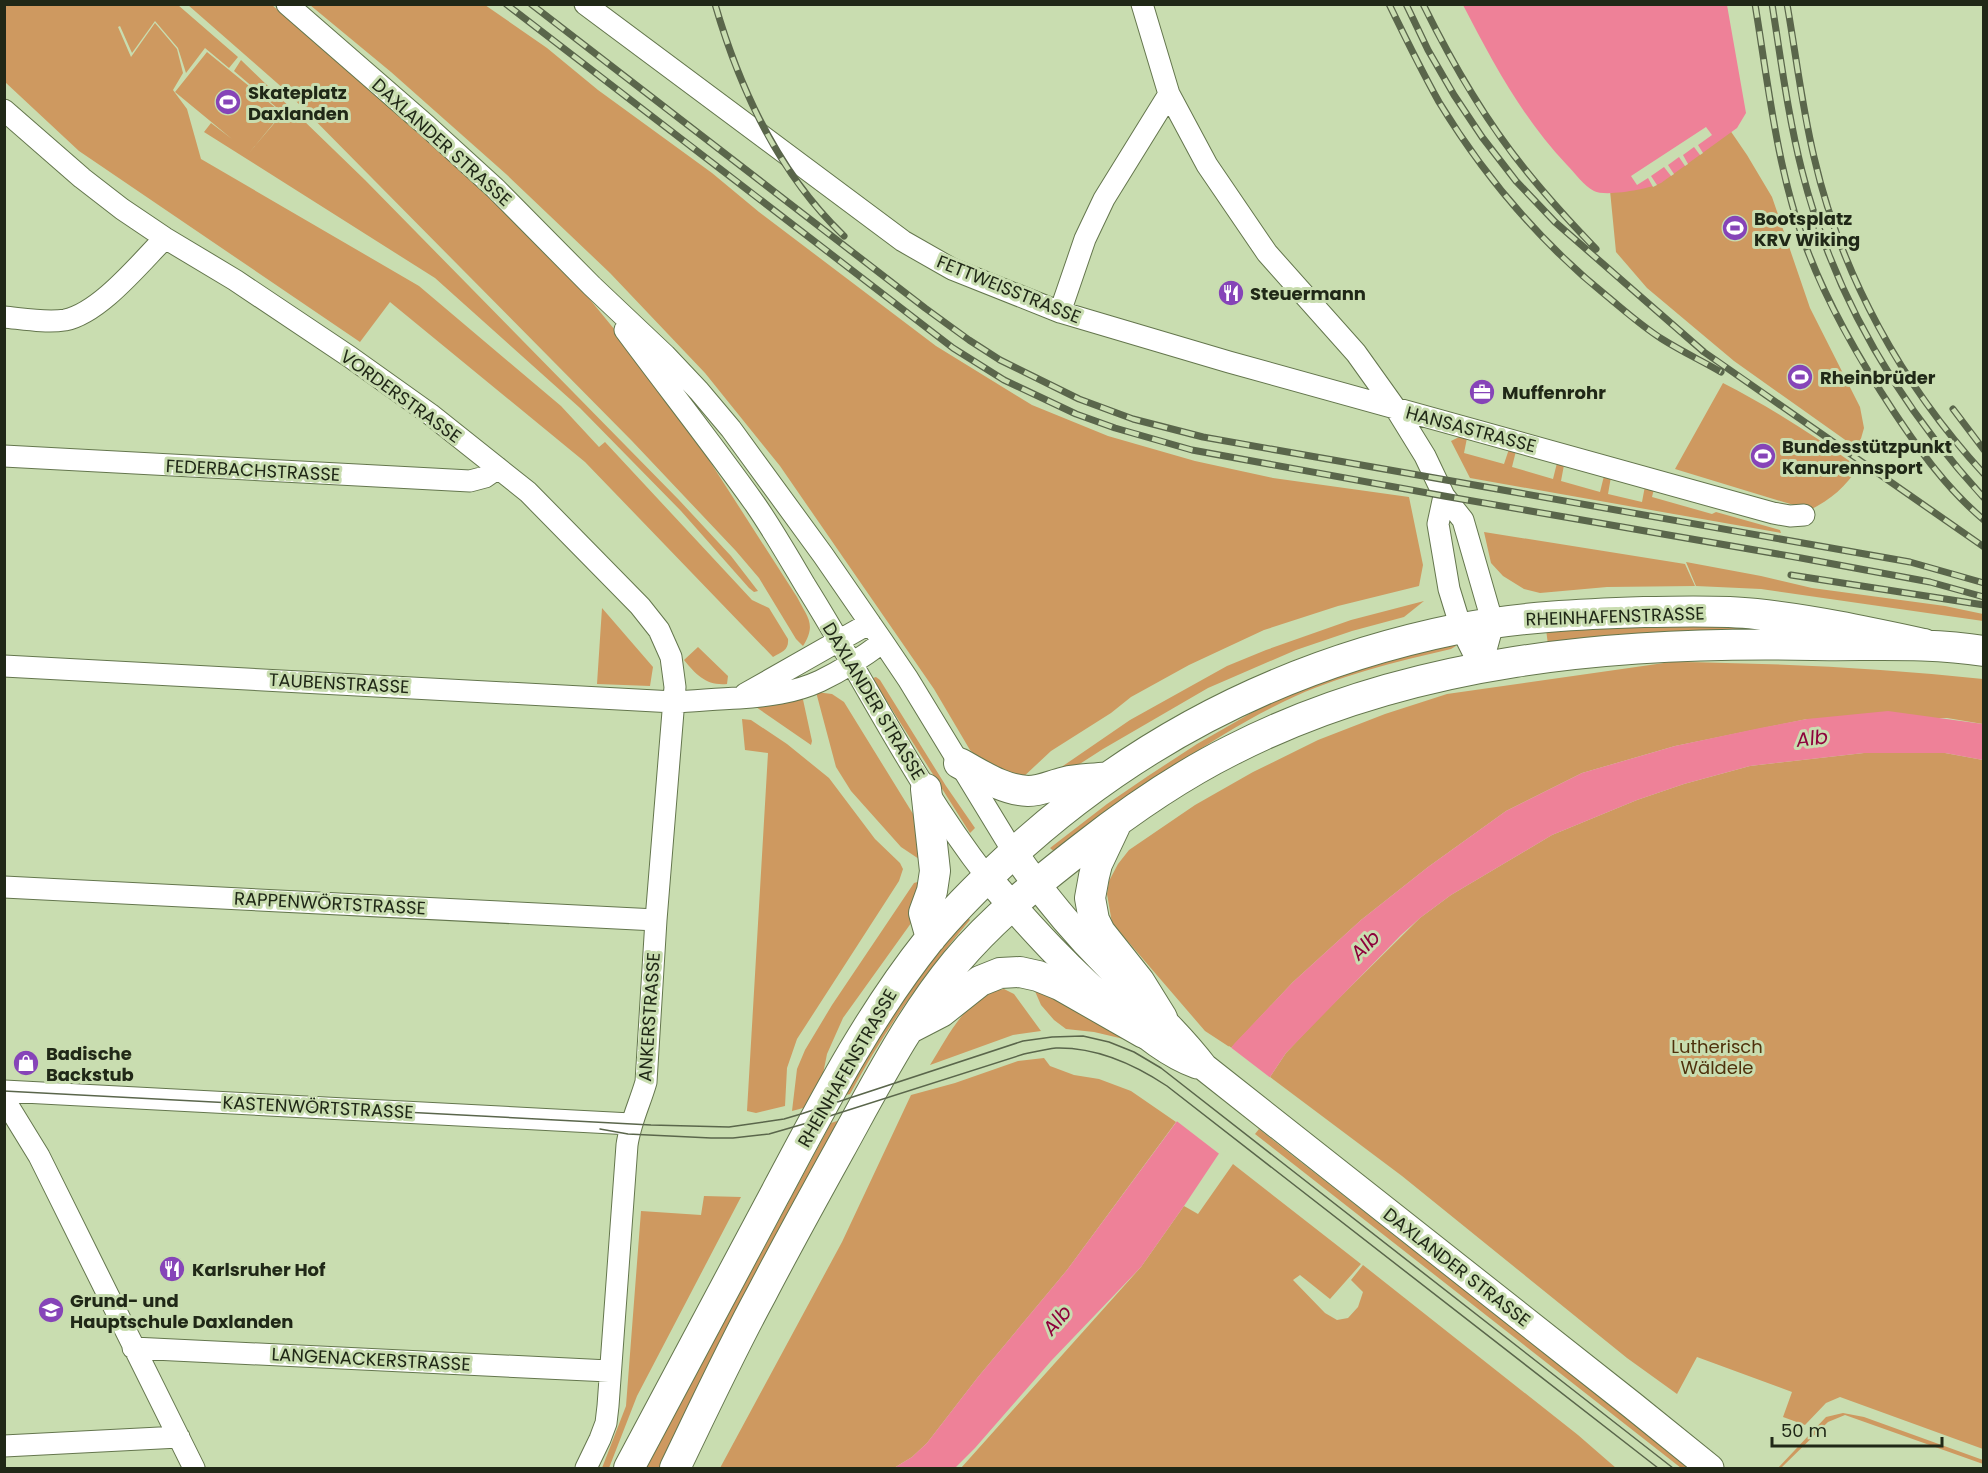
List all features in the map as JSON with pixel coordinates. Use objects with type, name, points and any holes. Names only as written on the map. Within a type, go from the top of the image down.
[{"type":"main road","name":"RHEINHAFENSTRASSE","points":[[629,1468],[852,1054],[875,1014],[931,938],[987,877],[1041,827],[1107,777],[1186,728],[1214,712],[1336,661],[1400,642],[1461,628],[1548,616],[1686,612],[1753,614],[1839,626],[1924,644],[1983,651]]},
{"type":"main road","name":"RHEINHAFENSTRASSE","points":[[675,1468],[760,1296],[865,1104],[923,1006],[955,964],[992,922],[1011,905],[1118,820],[1176,781],[1233,749],[1337,706],[1409,683],[1481,668],[1543,657],[1606,650],[1750,644],[1924,644]]},
{"type":"main road","points":[[958,762],[994,782],[1028,790],[1048,788],[1065,782],[1107,777]]},
{"type":"main road","points":[[926,789],[935,871],[932,891],[924,913],[931,938]]},
{"type":"main road","points":[[1118,820],[1097,864],[1091,888],[1091,908],[1100,932],[1139,981],[1153,1026]]},
{"type":"main road","points":[[909,1028],[941,1012],[980,981],[1009,972],[1029,974],[1049,980],[1153,1026]]},
{"type":"street","name":"DAXLANDER STRASSE","points":[[287,4],[461,157],[665,354],[699,391],[731,429],[883,642],[1014,853],[1036,884],[1067,923],[1105,963],[1178,1058],[1204,1067],[1710,1468]]},
{"type":"street","name":"FETTWEISSTRASSE","points":[[585,4],[903,241],[952,269],[1060,312],[1396,409]]},
{"type":"street","name":"HANSASTRASSE","points":[[1142,4],[1169,94],[1207,165],[1267,253],[1356,353],[1396,409],[1773,513],[1790,516],[1804,515]]},
{"type":"street","points":[[1060,312],[1085,239],[1099,209],[1169,94]]},
{"type":"street","name":"VORDERSTRASSE","points":[[4,110],[82,178],[165,238],[235,280],[350,357],[430,414],[528,492],[640,606],[659,630],[671,657],[674,702]]},
{"type":"street","points":[[4,317],[64,320],[85,314],[104,299],[165,238]]},
{"type":"street","name":"DAXLANDER STRASSE","points":[[592,286],[756,506],[838,640],[873,703],[970,855],[1046,945],[1084,983],[1153,1026]]},
{"type":"street","points":[[1396,409],[1425,456],[1444,496],[1463,520],[1493,624],[1481,668]]},
{"type":"street","name":"FEDERBACHSTRASSE","points":[[4,456],[470,482],[485,477],[498,468]]},
{"type":"street","points":[[1444,496],[1438,524],[1449,589],[1461,628],[1481,668]]},
{"type":"street","points":[[739,698],[870,623]]},
{"type":"street","points":[[674,702],[760,697],[798,690],[819,682],[852,664],[883,642]]},
{"type":"street","name":"TAUBENSTRASSE","points":[[4,666],[674,702]]},
{"type":"street","name":"ANKERSTRASSE","points":[[586,1468],[606,1423],[627,1145],[631,1124],[646,1082],[656,920],[674,702]]},
{"type":"street","name":"RAPPENWÖRTSTRASSE","points":[[4,887],[656,920]]},
{"type":"street","name":"KASTENWÖRTSTRASSE","points":[[4,1090],[631,1124]]},
{"type":"street","points":[[4,1099],[39,1156],[195,1468]]},
{"type":"street","name":"LANGENACKERSTRASSE","points":[[134,1348],[609,1371]]},
{"type":"street","points":[[4,1446],[179,1437]]},
{"type":"green space","points":[[4,5],[178,5],[238,57],[229,68],[205,48],[186,73],[178,48],[155,21],[132,53],[120,26],[118,27],[131,57],[155,23],[177,49],[183,73],[173,90],[187,109],[201,159],[419,286],[561,406],[599,447],[605,442],[752,600],[769,608],[788,639],[786,648],[773,657],[585,462],[390,302],[360,342],[79,151],[5,82]]},
{"type":"green space","points":[[188,5],[272,5],[421,133],[583,291],[664,390],[797,597],[810,626],[803,646],[796,639],[759,578],[632,441],[285,90]]},
{"type":"green space","points":[[310,5],[485,5],[547,48],[598,90],[712,173],[759,212],[936,346],[1032,405],[1108,436],[1195,461],[1273,478],[1409,497],[1423,565],[1419,586],[1338,606],[1264,630],[1189,665],[1131,697],[1111,713],[1051,751],[1020,780],[991,770],[970,750],[934,689],[780,466],[705,373],[610,273],[506,174],[391,72]]},
{"type":"green space","points":[[207,52],[282,113],[249,153],[283,113],[234,71],[241,60],[365,180],[679,500],[731,556],[758,591],[754,592],[749,588],[681,511],[580,408],[435,278],[204,132],[211,123],[232,139],[175,92]]},
{"type":"green space","points":[[1710,101],[1772,197],[1810,308],[1860,407],[1864,428],[1858,449],[1734,361],[1647,288],[1616,252],[1608,170]]},
{"type":"green space","name":"Bundesstützpunkt Kanurennsport","points":[[1723,383],[1775,412],[1842,455],[1858,467],[1854,474],[1837,492],[1810,510],[1675,469]]},
{"type":"green space","points":[[1461,436],[1467,438],[1464,453],[1504,464],[1509,449],[1516,451],[1512,467],[1553,479],[1557,463],[1564,465],[1561,481],[1600,492],[1604,476],[1611,477],[1608,494],[1642,502],[1645,486],[1654,489],[1652,497],[1712,514],[1716,512],[1780,530],[1781,533],[1470,478],[1451,441]]},
{"type":"green space","points":[[1484,532],[1685,564],[1695,586],[1607,587],[1540,593],[1524,589],[1503,576],[1491,563]]},
{"type":"green space","points":[[1686,562],[1812,588],[1945,606],[1983,614],[1983,621],[1761,589],[1696,586]]},
{"type":"green space","points":[[1424,601],[1404,617],[1352,631],[1296,650],[1208,688],[1061,776],[1044,779],[1130,720],[1227,666],[1351,620]]},
{"type":"green space","points":[[602,608],[653,667],[650,686],[597,684]]},
{"type":"green space","points":[[1574,626],[1764,626],[1769,631],[1548,645],[1546,629]]},
{"type":"green space","points":[[1454,643],[1456,646],[1451,649],[1346,677],[1285,701],[1196,752],[1057,854],[1050,848],[1148,776],[1197,744],[1272,701],[1323,678]]},
{"type":"green space","points":[[698,647],[728,676],[727,684],[714,683],[702,678],[684,660]]},
{"type":"green space","points":[[1671,662],[1827,667],[1983,679],[1983,724],[1947,718],[1807,719],[1675,746],[1582,773],[1506,811],[1428,867],[1361,920],[1293,982],[1231,1048],[1205,1031],[1112,923],[1107,894],[1109,881],[1129,850],[1195,805],[1253,772],[1318,740],[1385,714],[1447,694]]},
{"type":"green space","points":[[876,677],[975,828],[970,833],[874,681],[873,678]]},
{"type":"green space","points":[[816,692],[832,694],[844,702],[918,822],[919,859],[901,847],[851,791],[836,767]]},
{"type":"green space","points":[[802,695],[812,741],[811,745],[756,707]]},
{"type":"green space","points":[[742,719],[751,720],[787,744],[829,778],[875,839],[900,863],[903,869],[899,881],[797,1039],[787,1068],[785,1106],[756,1113],[747,1111],[768,753],[745,750]]},
{"type":"green space","name":"Lutherisch Wäldele","points":[[1864,753],[1945,753],[1983,760],[1983,1449],[1840,1397],[1826,1403],[1805,1425],[1783,1417],[1792,1392],[1697,1357],[1677,1394],[1627,1358],[1402,1176],[1270,1077],[1286,1053],[1316,1021],[1420,918],[1451,895],[1552,835],[1637,800],[1750,766]]},
{"type":"green space","points":[[921,881],[914,919],[843,1018],[827,1054],[822,1079],[807,1107],[792,1111],[797,1069],[805,1050],[832,1005],[914,883]]},
{"type":"green space","points":[[966,915],[970,920],[906,1004],[850,1094],[841,1096],[885,1020]]},
{"type":"green space","points":[[1004,989],[1014,994],[1041,1031],[1013,1035],[930,1065],[969,1008],[979,999]]},
{"type":"green space","points":[[1034,989],[1049,989],[1128,1040],[1094,1032],[1066,1029],[1054,1020],[1041,1005]]},
{"type":"green space","points":[[1044,1058],[1050,1066],[1074,1075],[1099,1079],[1131,1091],[1176,1122],[1067,1270],[978,1377],[927,1443],[912,1457],[894,1468],[720,1468],[842,1242],[911,1095],[955,1083],[1018,1061]]},
{"type":"green space","points":[[840,1120],[665,1468],[646,1468],[831,1123]]},
{"type":"green space","points":[[1259,1129],[1688,1468],[1681,1468],[1255,1134]]},
{"type":"green space","points":[[1233,1164],[1361,1264],[1330,1299],[1300,1275],[1293,1280],[1325,1313],[1337,1320],[1348,1318],[1358,1307],[1363,1292],[1351,1280],[1363,1265],[1578,1435],[1616,1468],[961,1468],[1141,1267],[1184,1206],[1198,1214]]},
{"type":"green space","points":[[704,1196],[741,1197],[637,1396],[609,1468],[602,1468],[626,1406],[641,1211],[701,1215]]},
{"type":"green space","points":[[1843,1413],[1864,1417],[1983,1460],[1983,1464],[1845,1415],[1828,1422],[1781,1468],[1778,1468],[1826,1417]]},
{"type":"water","points":[[1463,5],[1727,5],[1746,113],[1737,128],[1661,183],[1628,192],[1600,193],[1594,191],[1583,183],[1551,147],[1522,109]]},
{"type":"water","name":"Alb","points":[[1888,711],[1983,724],[1983,760],[1945,753],[1864,753],[1750,766],[1684,784],[1637,800],[1552,835],[1451,895],[1420,918],[1286,1053],[1141,1267],[1051,1361],[975,1448],[955,1468],[894,1468],[912,1457],[927,1443],[978,1377],[1067,1270],[1234,1044],[1293,982],[1361,920],[1428,867],[1506,811],[1582,773],[1675,746],[1760,728],[1807,719]]},
{"type":"pier","points":[[1706,127],[1712,135],[1698,145],[1703,153],[1700,155],[1694,147],[1683,155],[1688,164],[1685,166],[1679,157],[1668,165],[1674,174],[1671,176],[1664,167],[1651,176],[1657,185],[1653,187],[1648,178],[1637,185],[1631,176]]},
{"type":"pier","points":[[1229,1046],[1272,1079],[1222,1156],[1174,1119]]},
{"type":"tram line","points":[[4,1091],[651,1125],[729,1127],[784,1119],[1023,1041],[1083,1036],[1109,1042],[1134,1052],[1161,1068],[1673,1468]]},
{"type":"tram line","points":[[600,1129],[628,1134],[711,1138],[769,1134],[1024,1054],[1056,1048],[1071,1048],[1114,1058],[1167,1086],[1658,1468]]},
{"type":"railway","points":[[506,4],[953,348],[1004,380],[1076,414],[1115,428],[1192,450],[1801,558],[1930,582],[1984,597]]},
{"type":"railway","points":[[531,4],[969,340],[1000,360],[1079,399],[1133,419],[1203,437],[1910,562],[1984,583]]},
{"type":"railway","points":[[715,4],[737,68],[764,129],[800,186],[844,236]]},
{"type":"railway","points":[[1389,4],[1439,102],[1475,156],[1515,207],[1583,276],[1641,324],[1669,343],[1721,372]]},
{"type":"railway","points":[[1406,4],[1428,50],[1482,137],[1516,181],[1555,222],[1704,352],[1984,547]]},
{"type":"railway","points":[[1423,4],[1458,70],[1498,133],[1544,192],[1596,249]]},
{"type":"railway","points":[[1755,4],[1774,125],[1787,186],[1805,244],[1823,288],[1856,351],[1904,427],[1946,482],[1984,520]]},
{"type":"railway","points":[[1772,4],[1797,150],[1815,217],[1831,261],[1872,345],[1897,386],[1924,425],[1984,498]]},
{"type":"railway","points":[[1787,4],[1814,157],[1840,244],[1858,286],[1901,366],[1954,440],[1984,474]]},
{"type":"railway","points":[[1953,409],[1984,450]]},
{"type":"railway","points":[[1791,575],[1984,605]]},
{"type":"place","name":"Skateplatz Daxlanden","points":[[228,102]]},
{"type":"place","name":"Bootsplatz KRV Wiking","points":[[1735,228]]},
{"type":"place","name":"Steuermann","points":[[1231,293]]},
{"type":"place","name":"Rheinbrüder","points":[[1800,377]]},
{"type":"place","name":"Muffenrohr","points":[[1482,392]]},
{"type":"place","name":"Bundesstützpunkt Kanurennsport","points":[[1763,456]]},
{"type":"place","name":"Badische Backstub","points":[[26,1063]]},
{"type":"place","name":"Karlsruher Hof","points":[[172,1269]]},
{"type":"place","name":"Grund- und Hauptschule Daxlanden","points":[[51,1310]]}]
